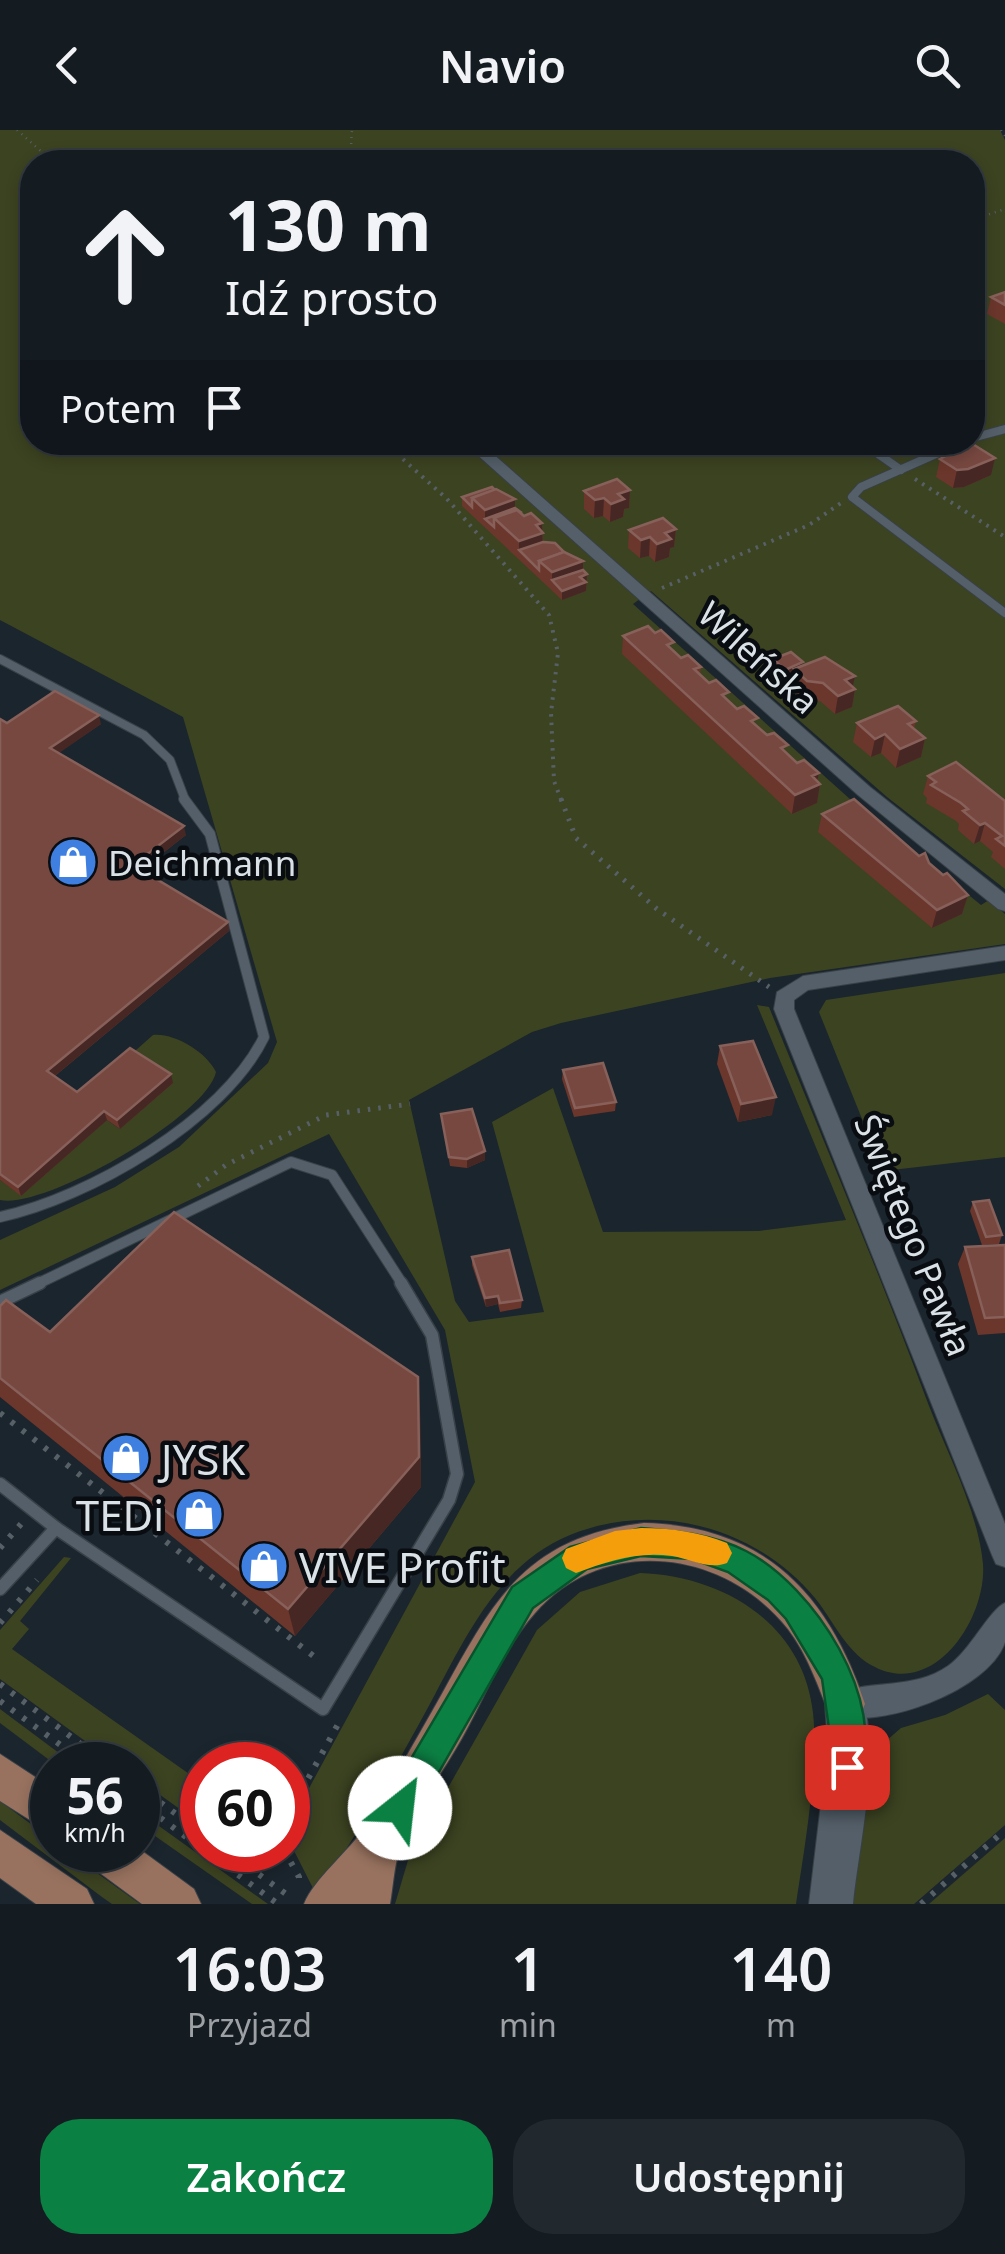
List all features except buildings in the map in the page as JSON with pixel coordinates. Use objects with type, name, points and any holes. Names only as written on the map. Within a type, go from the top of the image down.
[{"type":"main road","points":[[313,1890],[360,1873],[523,1598],[562,1566],[615,1544],[692,1546],[758,1574],[778,1590],[812,1629],[836,1674],[844,1704]]},
{"type":"main road","points":[[0,1775],[30,1797]]},
{"type":"main road","points":[[368,1904],[381,1841]]},
{"type":"main road","points":[[0,1851],[72,1904]]},
{"type":"main road","points":[[134,1872],[178,1904]]},
{"type":"street","name":"Wileńska","points":[[486,455],[864,792],[1005,904]]},
{"type":"street","points":[[784,997],[803,984],[1005,953]]},
{"type":"street","name":"Świętego Pawła","points":[[784,997],[784,1009],[1005,1555]]},
{"type":"street","points":[[831,1904],[848,1745],[844,1704],[914,1697],[954,1680],[983,1652],[1005,1616]]},
{"type":"lane","points":[[879,455],[900,470]]},
{"type":"lane","points":[[934,455],[861,487],[853,500],[1005,613]]},
{"type":"lane","points":[[0,658],[144,736],[170,760],[184,799],[210,834],[264,1037],[254,1062],[198,1114],[150,1150],[83,1189],[14,1217],[0,1217]]},
{"type":"lane","points":[[0,1302],[291,1162],[332,1175],[365,1220],[432,1335],[456,1485],[323,1709],[56,1528],[0,1484]]},
{"type":"lane","points":[[0,1589],[56,1528]]},
{"type":"path","points":[[17,130],[40,150]]},
{"type":"path","points":[[1001,130],[1005,136]]},
{"type":"path","points":[[398,455],[446,499],[550,615],[558,653],[551,712],[554,781],[576,838],[657,909],[784,997]]},
{"type":"path","points":[[900,470],[1005,537]]},
{"type":"path","points":[[646,597],[726,558],[809,526],[853,500]]},
{"type":"path","points":[[0,1414],[316,1658]]},
{"type":"path","points":[[0,1548],[33,1510]]},
{"type":"path","points":[[0,1684],[78,1742]]},
{"type":"path","points":[[0,1700],[57,1742]]},
{"type":"path","points":[[310,1775],[349,1705]]},
{"type":"path","points":[[920,1904],[1005,1830]]},
{"type":"path","points":[[234,1872],[278,1904]]},
{"type":"path","points":[[256,1872],[299,1904]]},
{"type":"green space","points":[[0,130],[1000,130],[1005,140],[1005,889],[887,797],[651,591],[633,604],[851,800],[981,905],[989,900],[1005,914],[1005,944],[770,978],[561,1023],[532,1032],[409,1100],[455,1301],[469,1322],[544,1312],[492,1122],[553,1088],[603,1232],[759,1231],[846,1220],[757,1005],[769,1007],[975,1524],[983,1564],[982,1585],[966,1629],[952,1648],[935,1663],[916,1672],[894,1673],[871,1665],[854,1652],[815,1598],[791,1573],[764,1553],[703,1527],[636,1520],[570,1535],[542,1549],[519,1568],[479,1616],[370,1810],[316,1894],[305,1872],[310,1872],[310,1786],[475,1482],[445,1330],[329,1134],[0,1290],[0,1240],[115,1187],[179,1147],[268,1063],[277,1042],[183,717],[0,620]]},
{"type":"green space","points":[[1005,973],[1005,1157],[883,1171],[819,1012],[826,1000]]},
{"type":"green space","points":[[153,1035],[180,1041],[205,1058],[216,1072],[206,1091],[185,1112],[121,1156],[51,1190],[22,1199],[0,1200],[0,1180],[21,1195],[107,1120],[120,1129],[135,1051]]},
{"type":"green space","points":[[64,1557],[71,1558],[20,1621],[29,1629],[12,1649],[144,1742],[86,1742],[0,1679],[0,1630]]},
{"type":"green space","points":[[640,1573],[701,1583],[754,1610],[776,1630],[806,1681],[813,1713],[814,1757],[796,1904],[395,1904],[409,1857],[537,1630],[580,1592]]},
{"type":"green space","points":[[988,1694],[1005,1710],[1005,1825],[914,1904],[853,1904],[866,1792],[878,1748],[901,1728],[945,1715]]},
{"type":"green space","points":[[0,1709],[44,1742],[30,1742],[30,1746],[0,1723]]},
{"type":"green space","points":[[160,1753],[180,1767],[180,1809],[160,1795]]},
{"type":"green space","points":[[0,1801],[30,1824],[30,1843],[0,1820]]},
{"type":"green space","points":[[160,1827],[180,1841],[180,1853],[160,1839]]},
{"type":"green space","points":[[1005,1838],[1005,1904],[929,1904]]},
{"type":"green space","points":[[69,1872],[96,1872],[140,1904],[112,1904]]},
{"type":"green space","points":[[206,1872],[223,1872],[268,1904],[252,1904]]},
{"type":"slow traffic","points":[[576,1558],[615,1544],[641,1542],[670,1542],[717,1553]]},
{"type":"place","name":"Deichmann","points":[[73,862]]},
{"type":"place","name":"JYSK","points":[[126,1458]]},
{"type":"place","name":"TEDi","points":[[199,1514]]},
{"type":"place","name":"VIVE Profit","points":[[264,1566]]},
{"type":"route","points":[[400,1808],[500,1630],[523,1598],[550,1574],[580,1556],[615,1544],[670,1542],[715,1552],[758,1574],[778,1590],[812,1629],[836,1674],[848,1728],[847,1767]]}]
